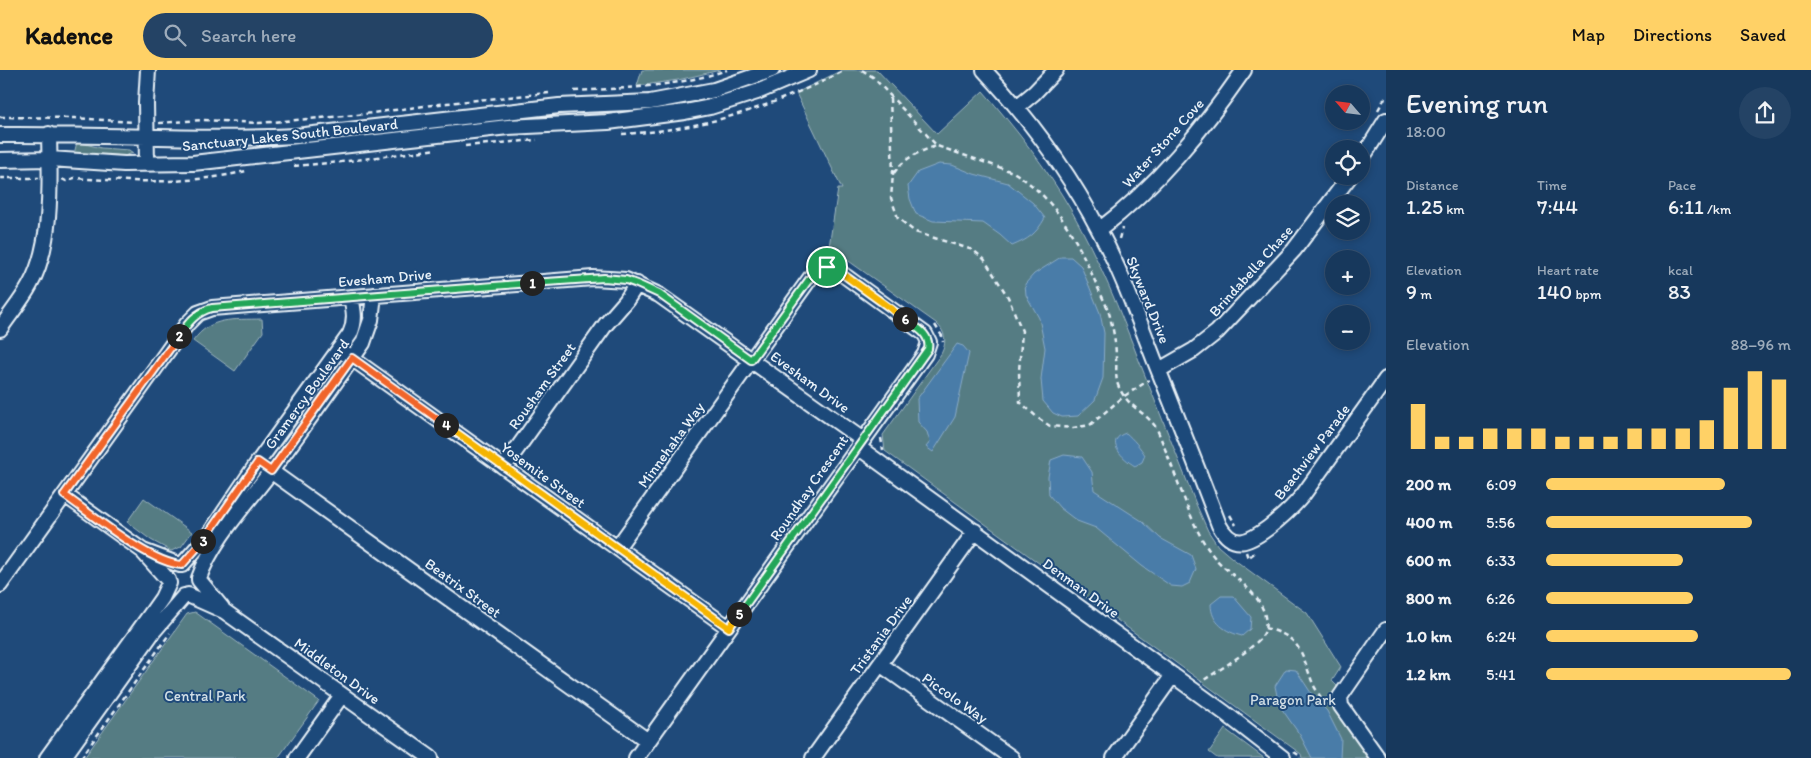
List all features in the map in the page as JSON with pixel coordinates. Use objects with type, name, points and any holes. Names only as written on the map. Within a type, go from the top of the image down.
[{"type":"street","points":[[148,70],[146,123],[148,164]]},
{"type":"street","name":"Sanctuary Lakes South Boulevard","points":[[0,134],[146,138],[296,136],[450,117],[582,104],[638,103],[673,99],[734,84],[772,70]]},
{"type":"street","name":"Sanctuary Lakes South Boulevard","points":[[0,160],[50,159],[148,164],[193,163],[508,127],[582,124],[663,116],[710,107],[757,92],[810,70]]},
{"type":"street","name":"Skyward Drive","points":[[984,70],[1017,107],[1063,169],[1099,230],[1120,274],[1220,525],[1229,538],[1238,542],[1244,542]]},
{"type":"street","points":[[1017,107],[1034,93],[1056,70]]},
{"type":"street","name":"Water Stone Cove","points":[[1099,230],[1145,191],[1177,156],[1213,113],[1244,70]]},
{"type":"street","points":[[582,104],[582,124]]},
{"type":"street","points":[[1370,146],[1386,120]]},
{"type":"street","points":[[0,329],[30,285],[39,266],[46,239],[50,159],[49,134]]},
{"type":"street","name":"Brindabella Chase","points":[[1159,370],[1194,350],[1217,332],[1282,264],[1343,185]]},
{"type":"street","name":"Roundhay Crescent","points":[[636,758],[925,354],[929,342],[922,331],[862,288],[830,267],[824,267],[816,270],[751,360]]},
{"type":"street","name":"Evesham Drive","points":[[0,585],[188,324],[198,313],[217,307],[593,278],[632,282],[659,294],[751,360],[860,444]]},
{"type":"street","name":"Rousham Street","points":[[504,467],[606,324],[618,312],[632,282]]},
{"type":"street","name":"Gramercy Boulevard","points":[[199,579],[208,556],[352,358],[368,332],[374,295]]},
{"type":"street","name":"Gramercy Boulevard","points":[[181,565],[210,533],[258,462],[350,334],[355,315],[351,297]]},
{"type":"street","name":"Yosemite Street","points":[[339,349],[729,628]]},
{"type":"street","name":"Minnehaha Way","points":[[617,548],[751,360]]},
{"type":"street","name":"Beachview Parade","points":[[1244,542],[1257,536],[1284,516],[1296,504],[1386,379]]},
{"type":"street","name":"Denman Drive","points":[[860,444],[975,531],[1173,675],[1287,753]]},
{"type":"street","name":"Beatrix Street","points":[[258,462],[648,741]]},
{"type":"street","points":[[64,495],[143,551],[169,582],[174,592],[186,596]]},
{"type":"street","name":"Tristania Drive","points":[[813,758],[975,531]]},
{"type":"street","points":[[63,758],[153,632],[186,596],[196,590],[199,579],[193,568],[143,551]]},
{"type":"street","points":[[48,758],[162,598],[172,571],[181,565]]},
{"type":"street","name":"Middleton Drive","points":[[199,579],[224,611]]},
{"type":"street","name":"Middleton Drive","points":[[186,596],[224,611],[431,758]]},
{"type":"street","points":[[1378,758],[1341,706],[1340,697],[1386,630]]},
{"type":"street","name":"Piccolo Way","points":[[880,664],[1012,758]]},
{"type":"street","points":[[1114,758],[1173,675]]},
{"type":"street","points":[[297,758],[342,695]]},
{"type":"path","points":[[571,91],[648,87],[727,70]]},
{"type":"path","points":[[862,70],[873,77],[937,146],[1013,172],[1036,188],[1056,208],[1080,249],[1111,318],[1116,356],[1116,382],[1123,397],[1135,409],[1152,421],[1157,429],[1196,528],[1215,558],[1241,581],[1258,600],[1264,614],[1265,628],[1258,642],[1201,682],[1194,679]]},
{"type":"path","points":[[0,117],[75,118],[146,123],[202,120],[259,123],[357,115],[447,102],[553,93]]},
{"type":"path","points":[[890,96],[893,174],[891,198],[898,218],[915,232],[973,250],[984,259],[1008,297],[1022,332],[1019,370],[1020,402],[1050,426],[1073,428],[1090,425],[1123,397],[1155,376],[1159,370]]},
{"type":"path","points":[[893,174],[899,165],[910,156],[937,146]]},
{"type":"path","points":[[828,249],[841,258]]},
{"type":"path","points":[[934,324],[942,336],[942,345]]},
{"type":"path","points":[[881,434],[883,452]]},
{"type":"path","points":[[1229,513],[1237,527],[1241,528],[1244,542]]},
{"type":"path","points":[[1265,628],[1286,636],[1301,650],[1314,685],[1332,712]]},
{"type":"path","points":[[81,758],[173,629]]},
{"type":"path","points":[[1287,753],[1300,756],[1300,758]]},
{"type":"green space","points":[[642,70],[720,70],[678,80],[637,86]]},
{"type":"green space","name":"Paragon Park","points":[[842,70],[877,70],[937,134],[983,91],[1030,149],[1071,210],[1100,266],[1208,531],[1218,546],[1232,558],[1307,613],[1341,667],[1332,681],[1337,686],[1332,699],[1334,708],[1371,758],[1302,758],[1301,754],[885,451],[883,435],[941,354],[944,346],[944,334],[936,323],[829,247],[838,189],[842,189],[796,93]]},
{"type":"green space","points":[[77,142],[101,148],[129,150],[133,153],[121,157],[74,154]]},
{"type":"green space","points":[[262,319],[263,332],[235,371],[193,341],[207,327],[215,323],[232,320]]},
{"type":"green space","points":[[337,367],[274,456],[283,436],[301,410]]},
{"type":"green space","points":[[144,498],[192,532],[181,547],[171,551],[151,540],[127,522]]},
{"type":"green space","name":"Central Park","points":[[195,612],[319,701],[278,758],[84,758],[187,614]]},
{"type":"green space","points":[[1225,729],[1264,758],[1217,758],[1209,752]]},
{"type":"water","points":[[939,164],[952,165],[974,174],[1008,183],[1033,203],[1045,218],[1032,235],[1012,246],[983,223],[933,221],[916,214],[910,199],[908,186],[918,172]]},
{"type":"water","points":[[1061,257],[1071,257],[1081,266],[1100,313],[1104,333],[1103,378],[1095,400],[1078,416],[1062,417],[1053,413],[1043,401],[1041,379],[1045,348],[1039,318],[1026,295],[1025,284],[1034,274]]},
{"type":"water","points":[[957,344],[963,346],[969,353],[955,417],[933,452],[926,447],[930,442],[927,432],[918,422],[917,399]]},
{"type":"water","points":[[1126,433],[1145,455],[1142,462],[1135,466],[1125,459],[1117,449],[1116,440],[1119,436]]},
{"type":"water","points":[[1064,455],[1082,457],[1092,472],[1094,490],[1142,521],[1160,538],[1191,555],[1196,569],[1190,583],[1182,587],[1171,586],[1142,566],[1096,528],[1077,521],[1060,508],[1049,495],[1048,477],[1051,460]]},
{"type":"water","points":[[1221,596],[1233,596],[1251,617],[1250,629],[1242,636],[1220,626],[1214,616],[1211,604]]},
{"type":"water","points":[[1286,669],[1296,670],[1313,696],[1327,711],[1341,739],[1340,758],[1312,758],[1300,735],[1279,705],[1275,686]]},
{"type":"route","points":[[827,267],[834,268],[840,272],[922,331],[929,342],[928,349],[729,628],[352,358],[271,471],[258,462],[210,533],[182,565],[168,562],[143,551],[64,495],[194,316],[207,309],[612,278],[626,280],[659,294],[751,360],[816,270],[827,267]]}]
